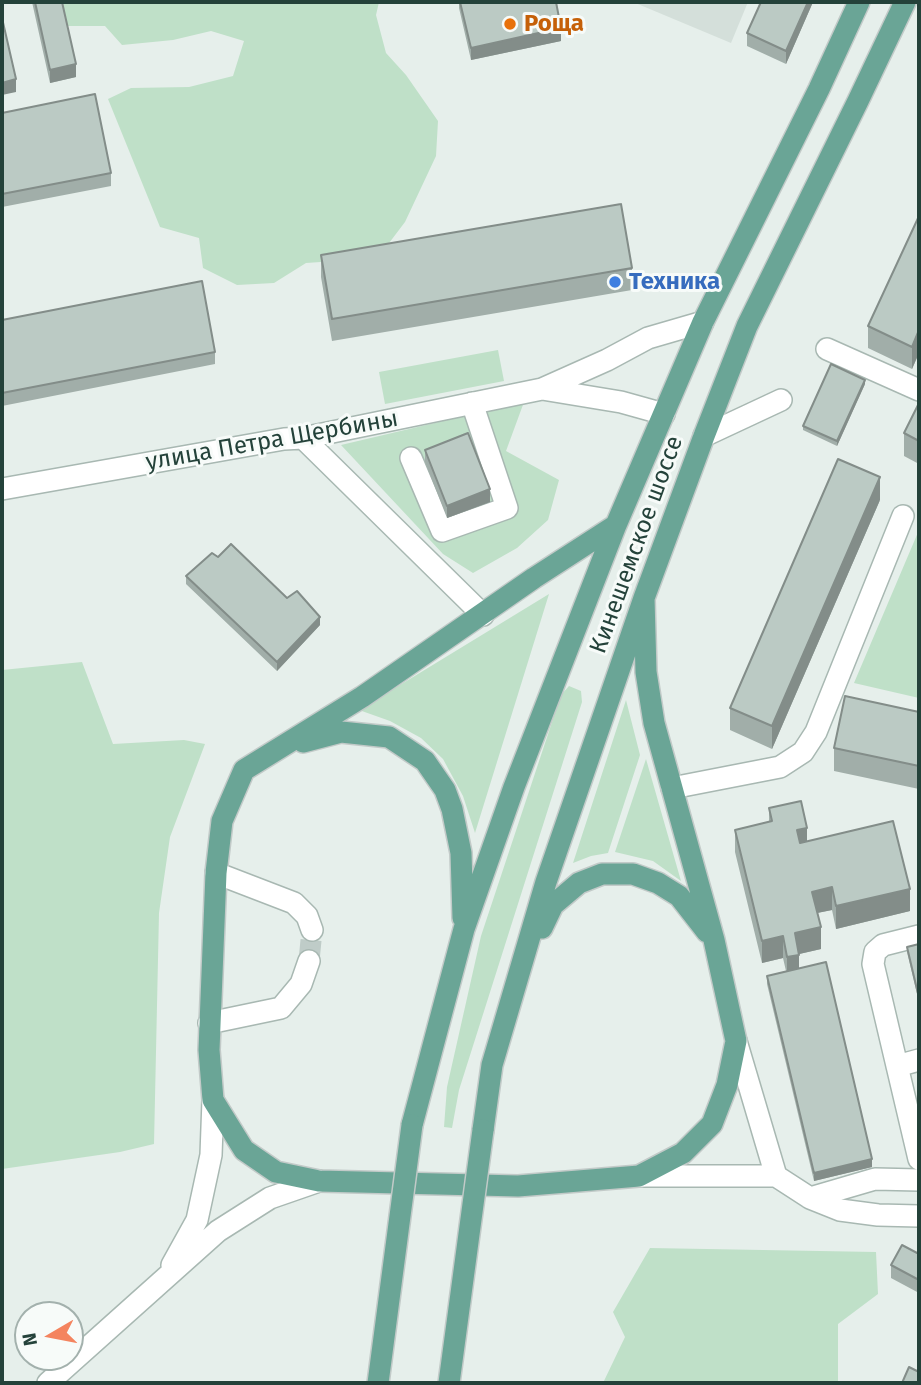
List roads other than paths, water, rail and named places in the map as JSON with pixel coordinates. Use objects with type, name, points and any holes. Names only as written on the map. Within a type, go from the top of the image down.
[{"type":"main road","name":"Кинешемское шоссе","points":[[464,929],[514,786],[616,525],[703,322],[813,102],[859,2]]},
{"type":"main road","name":"Кинешемское шоссе","points":[[449,1383],[492,1065],[546,882],[644,598],[747,326],[859,102],[905,2]]},
{"type":"main road","points":[[616,525],[284,747],[244,770],[222,821],[216,873],[209,1023],[213,1100],[244,1150],[276,1172],[319,1181],[518,1186],[639,1175],[683,1153],[712,1124],[727,1086],[736,1041],[714,940],[654,723],[646,672],[644,598]]},
{"type":"main road","points":[[284,747],[341,732],[388,737],[425,761],[445,790],[452,808],[461,852],[464,929],[412,1125],[378,1383]]},
{"type":"main road","points":[[514,984],[554,905],[579,883],[602,874],[633,874],[658,883],[679,896],[714,940]]},
{"type":"street","name":"улица Петра Щербины","points":[[2,489],[284,439],[303,438],[542,389],[648,338],[703,322]]},
{"type":"street","points":[[827,349],[919,390]]},
{"type":"street","name":"улица Петра Щербины","points":[[542,389],[621,402],[664,414]]},
{"type":"street","points":[[704,436],[781,400]]},
{"type":"street","points":[[411,458],[442,531],[507,508],[472,403]]},
{"type":"street","points":[[303,438],[482,615]]},
{"type":"street","points":[[672,788],[780,767],[803,752],[816,732],[904,516]]},
{"type":"street","points":[[830,696],[856,702]]},
{"type":"street","points":[[216,873],[294,903],[307,916],[312,930]]},
{"type":"street","points":[[919,936],[883,945],[875,952],[873,964],[919,1159]]},
{"type":"street","points":[[209,1023],[281,1008],[301,984],[309,961]]},
{"type":"street","points":[[736,1041],[776,1176]]},
{"type":"street","points":[[897,1066],[919,1060]]},
{"type":"street","points":[[165,1278],[197,1220],[211,1155],[213,1100]]},
{"type":"street","points":[[639,1175],[776,1176],[810,1198],[840,1210],[878,1215],[919,1216]]},
{"type":"street","points":[[810,1198],[875,1179],[919,1180]]},
{"type":"street","points":[[48,1383],[218,1231],[270,1198],[319,1181]]},
{"type":"tunnel","points":[[309,961],[312,930]]},
{"type":"place","name":"Роща","points":[[510,24]]},
{"type":"place","name":"Техника","points":[[615,282]]}]
